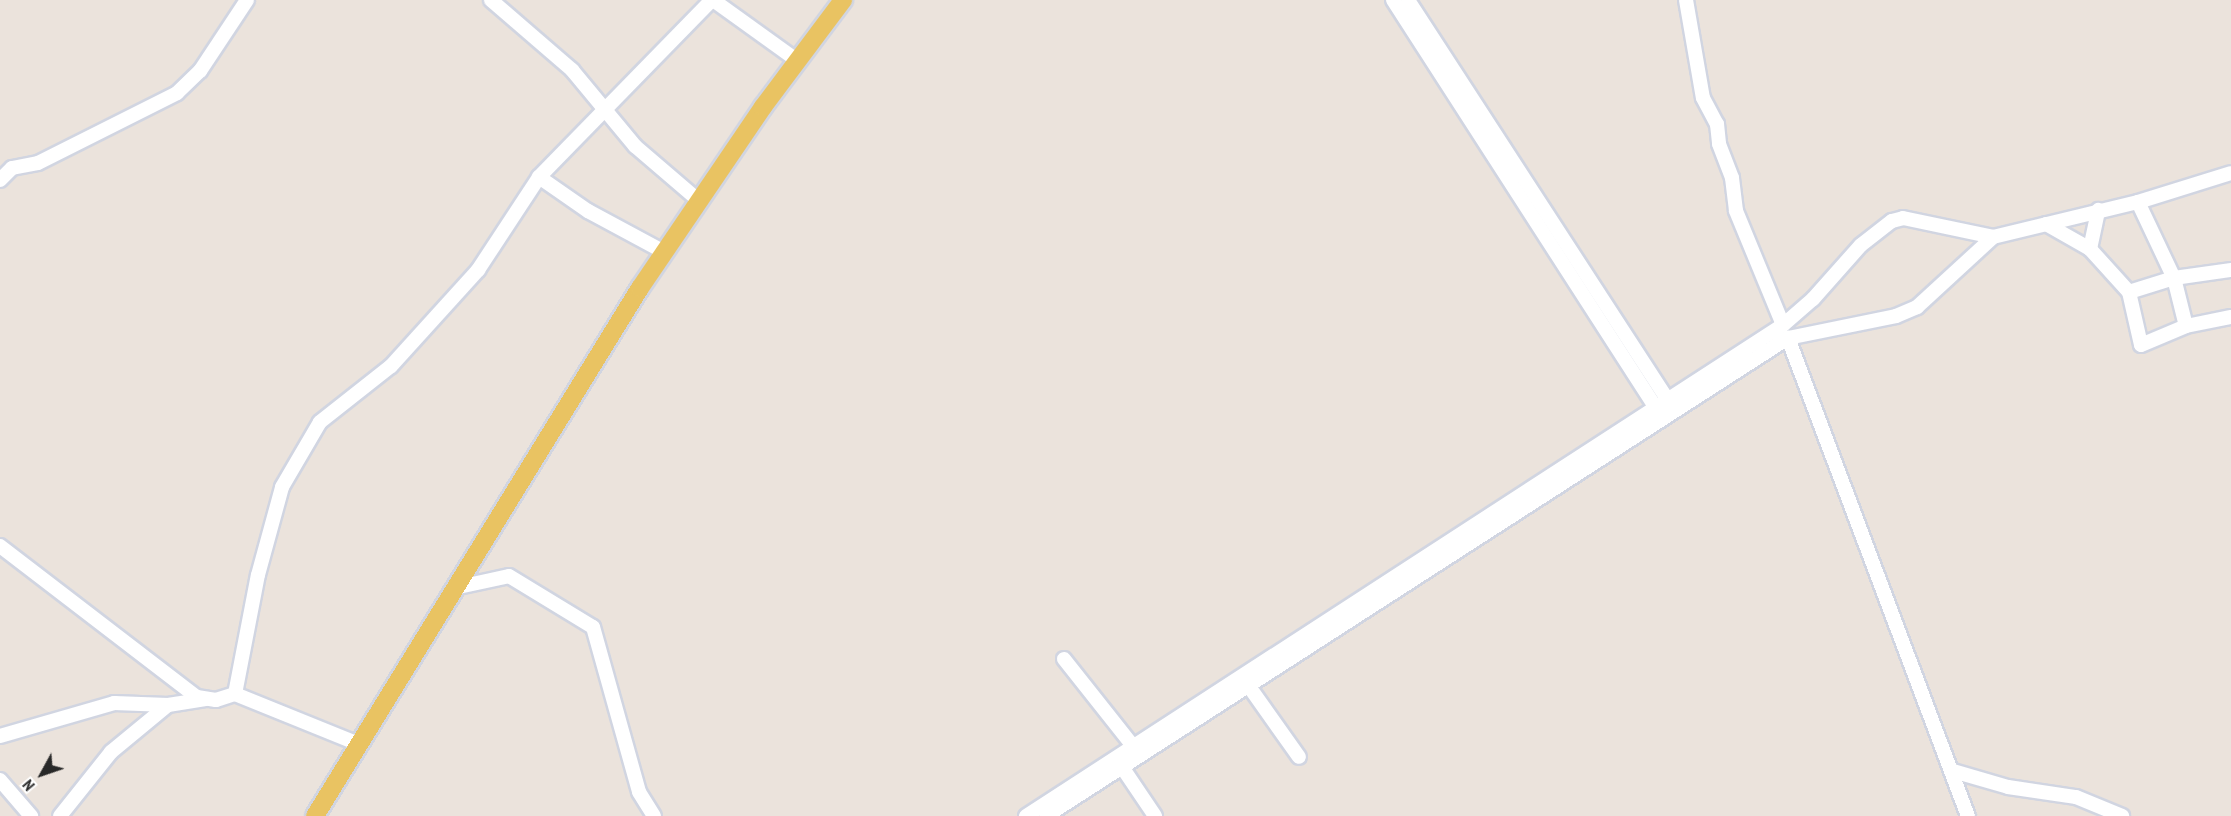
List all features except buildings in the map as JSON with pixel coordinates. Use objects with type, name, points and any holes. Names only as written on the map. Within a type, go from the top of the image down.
[{"type":"main road","points":[[315,816],[664,252],[698,200],[843,0]]},
{"type":"street","points":[[0,180],[12,168],[38,163],[177,93],[200,71],[247,0]]},
{"type":"street","points":[[491,0],[572,70],[635,146],[698,200]]},
{"type":"street","points":[[235,694],[258,575],[282,487],[294,462],[320,422],[391,366],[478,270],[539,177],[712,0],[798,61]]},
{"type":"street","points":[[1393,0],[1666,409]]},
{"type":"street","points":[[1408,0],[1666,409]]},
{"type":"street","points":[[1686,0],[1703,98],[1717,124],[1732,178],[1736,211],[1786,331],[1968,816]]},
{"type":"street","points":[[1046,816],[1786,331],[1861,245],[1892,222],[1903,218],[1993,237],[2138,202],[2231,173]]},
{"type":"street","points":[[539,177],[588,211],[664,252]]},
{"type":"street","points":[[2138,202],[2174,278],[2186,326]]},
{"type":"street","points":[[2090,249],[2098,210]]},
{"type":"street","points":[[2046,224],[2090,249],[2129,292],[2141,345],[2186,326],[2231,317]]},
{"type":"street","points":[[1786,331],[1910,312],[1993,237]]},
{"type":"street","points":[[2129,292],[2174,278],[2231,270]]},
{"type":"street","points":[[1026,816],[1132,746],[1666,409]]},
{"type":"street","points":[[0,546],[197,697],[208,699]]},
{"type":"street","points":[[454,588],[508,576],[593,627],[639,792],[654,816]]},
{"type":"street","points":[[1064,659],[1132,746]]},
{"type":"street","points":[[1248,685],[1299,758]]},
{"type":"street","points":[[0,736],[114,703],[168,705],[235,694],[359,744]]},
{"type":"street","points":[[60,816],[111,752],[168,705]]},
{"type":"street","points":[[1122,767],[1155,816]]},
{"type":"street","points":[[1953,771],[2008,787],[2076,796],[2122,816]]},
{"type":"street","points":[[0,780],[31,816]]}]
